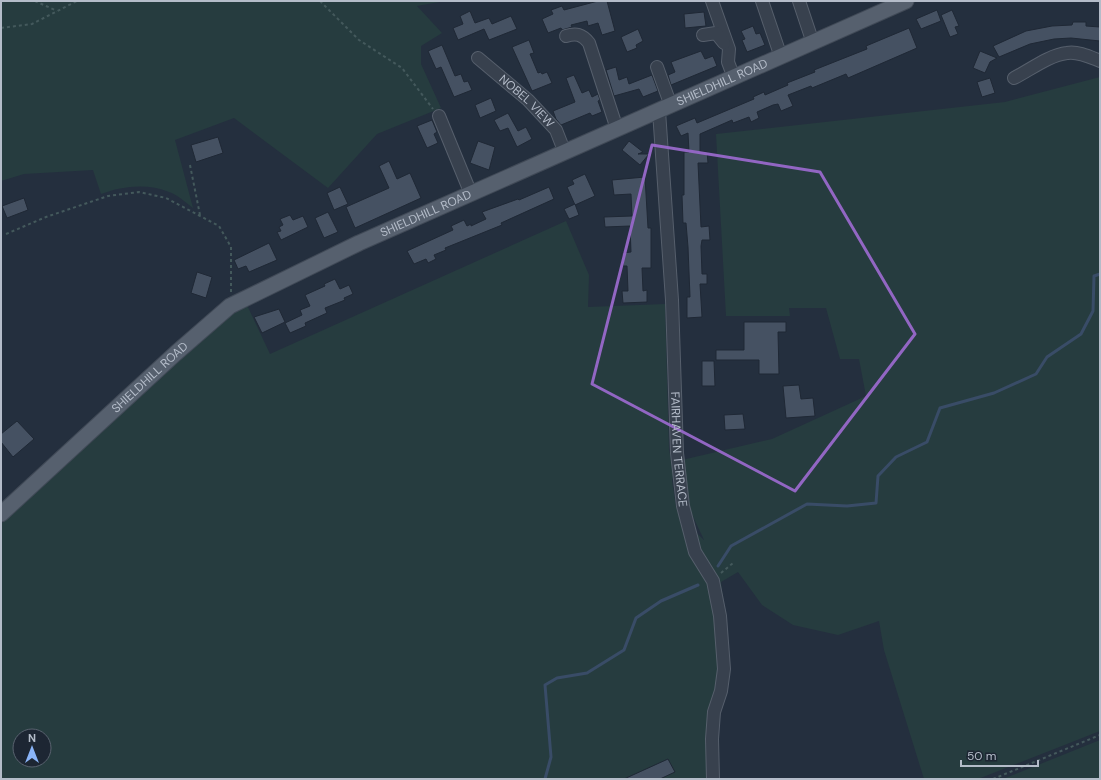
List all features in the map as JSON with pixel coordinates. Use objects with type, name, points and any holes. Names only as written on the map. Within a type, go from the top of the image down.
[{"type":"main road","name":"SHIELDHILL ROAD","points":[[1,514],[176,353],[230,306],[359,243],[618,130],[813,43],[900,2]]},
{"type":"street","points":[[712,1],[729,50],[728,62],[732,79]]},
{"type":"street","points":[[762,1],[781,57]]},
{"type":"street","points":[[799,1],[813,43]]},
{"type":"street","points":[[566,36],[575,33],[584,36],[589,43],[618,130]]},
{"type":"street","points":[[703,35],[716,33],[721,38],[725,45],[726,67],[732,79]]},
{"type":"street","points":[[1014,78],[1052,58],[1068,53],[1084,55],[1100,61]]},
{"type":"street","name":"NOBEL VIEW","points":[[478,58],[528,100],[556,130],[565,153]]},
{"type":"street","name":"FAIRHAVEN TERRACE","points":[[657,67],[665,109],[678,461],[683,506],[696,552],[713,581],[720,616],[724,670],[721,691],[714,712],[712,738],[713,779]]},
{"type":"street","points":[[439,116],[471,194]]},
{"type":"path","points":[[35,1],[57,11]]},
{"type":"path","points":[[1,28],[32,24],[77,1]]},
{"type":"path","points":[[320,1],[359,40],[402,68],[439,116]]},
{"type":"path","points":[[190,166],[200,215]]},
{"type":"path","points":[[6,234],[46,216],[108,196],[139,192],[166,198],[219,226],[231,247],[230,306]]},
{"type":"path","points":[[713,581],[733,563]]},
{"type":"path","points":[[993,779],[1100,735]]},
{"type":"highlighted area","points":[[652,145],[820,172],[915,334],[795,491],[592,384]]},
{"type":"green space","points":[[1,1],[445,1],[417,6],[442,33],[421,46],[421,64],[441,108],[377,134],[328,188],[234,118],[175,140],[193,208],[172,193],[152,187],[126,187],[101,194],[93,170],[24,174],[1,181]]},
{"type":"green space","points":[[1100,77],[1100,731],[978,779],[924,779],[884,650],[879,621],[838,635],[793,625],[762,605],[738,572],[721,582],[725,617],[716,737],[718,779],[1,779],[1,524],[149,387],[246,303],[270,354],[566,221],[589,275],[588,307],[665,304],[669,450],[674,472],[672,481],[676,507],[683,520],[704,540],[689,508],[682,460],[772,439],[866,396],[859,359],[840,359],[826,308],[789,308],[790,316],[726,316],[716,134],[1005,102]]},
{"type":"green space","points":[[1100,740],[1100,779],[1003,779]]},
{"type":"building","points":[[598,1],[607,1],[615,31],[602,35],[598,23],[588,26],[587,21],[571,25],[572,27],[562,30],[561,28],[548,33],[542,19],[553,14],[551,10],[562,6],[564,10]]},
{"type":"building","points":[[937,10],[941,21],[921,29],[916,19]]},
{"type":"building","points":[[952,10],[959,26],[955,27],[958,34],[950,37],[941,15]]},
{"type":"building","points":[[470,11],[475,23],[489,18],[492,24],[511,16],[517,29],[489,40],[484,29],[458,40],[453,28],[463,24],[460,16]]},
{"type":"building","points":[[704,12],[706,26],[685,28],[684,14]]},
{"type":"building","points":[[1073,22],[1086,22],[1086,26],[1100,27],[1100,41],[1071,38],[1054,39],[1030,44],[999,57],[993,46],[1026,31],[1052,26],[1072,25]]},
{"type":"building","points":[[753,26],[756,34],[760,33],[765,45],[747,52],[742,40],[745,39],[741,31]]},
{"type":"building","points":[[909,28],[917,48],[848,78],[846,74],[812,88],[811,86],[788,95],[793,106],[781,111],[778,104],[773,105],[757,112],[759,118],[751,122],[749,117],[733,123],[732,120],[700,134],[700,152],[707,152],[708,163],[698,163],[701,227],[709,226],[710,240],[702,240],[701,246],[702,274],[707,274],[707,284],[700,284],[702,317],[687,318],[687,297],[690,297],[688,247],[686,223],[683,223],[682,195],[684,195],[684,152],[689,152],[688,133],[681,136],[676,126],[695,118],[697,123],[754,99],[753,97],[764,92],[765,95],[788,85],[787,83],[815,72],[814,70],[867,49],[866,46]]},
{"type":"building","points":[[638,29],[643,41],[636,45],[637,48],[627,52],[621,37]]},
{"type":"building","points":[[529,40],[534,53],[530,54],[538,73],[541,72],[542,74],[547,72],[552,83],[532,91],[512,47]]},
{"type":"building","points":[[442,45],[455,76],[461,74],[464,82],[468,81],[472,90],[454,97],[441,67],[436,69],[428,51]]},
{"type":"building","points":[[701,51],[705,59],[713,56],[717,66],[671,85],[668,75],[675,72],[671,62]]},
{"type":"building","points":[[980,51],[997,58],[990,62],[985,73],[973,68]]},
{"type":"building","points":[[616,67],[619,80],[627,77],[629,84],[652,75],[658,91],[643,97],[639,89],[614,96],[606,70]]},
{"type":"building","points":[[574,75],[582,93],[589,90],[592,97],[598,94],[600,100],[598,101],[602,112],[592,116],[590,113],[561,125],[556,119],[553,111],[575,102],[566,78]]},
{"type":"building","points":[[990,78],[995,93],[982,97],[977,82]]},
{"type":"building","points":[[491,98],[496,111],[480,118],[475,105]]},
{"type":"building","points":[[508,113],[518,131],[526,127],[532,139],[517,147],[508,128],[500,131],[494,120]]},
{"type":"building","points":[[432,120],[437,132],[434,134],[438,143],[427,148],[417,126]]},
{"type":"building","points":[[218,137],[223,153],[196,162],[191,145]]},
{"type":"building","points":[[478,141],[495,147],[489,170],[470,163]]},
{"type":"building","points":[[629,141],[643,152],[638,154],[649,154],[640,165],[622,150]]},
{"type":"building","points":[[389,161],[397,179],[410,173],[421,198],[355,228],[346,207],[389,188],[379,166]]},
{"type":"building","points":[[585,174],[595,196],[575,205],[567,187],[574,184],[572,180]]},
{"type":"building","points":[[645,177],[648,228],[651,228],[651,268],[642,268],[643,291],[647,290],[647,302],[623,303],[622,291],[628,291],[627,266],[623,266],[622,253],[631,252],[630,226],[605,227],[604,217],[632,216],[631,194],[614,195],[612,180]]},
{"type":"building","points":[[340,187],[348,204],[334,210],[327,193]]},
{"type":"building","points":[[549,187],[554,199],[501,223],[502,225],[445,248],[446,250],[434,255],[436,259],[428,263],[426,259],[414,264],[407,251],[453,230],[451,226],[464,220],[467,226],[471,224],[471,226],[486,219],[482,212],[518,199],[519,200]]},
{"type":"building","points":[[24,198],[28,210],[7,218],[2,206]]},
{"type":"building","points":[[575,204],[579,215],[569,219],[564,209]]},
{"type":"building","points":[[328,212],[338,232],[324,238],[315,218]]},
{"type":"building","points":[[290,215],[293,220],[303,216],[308,227],[281,240],[277,232],[281,231],[279,227],[283,225],[280,219]]},
{"type":"building","points":[[269,243],[277,260],[249,272],[246,266],[238,269],[234,260]]},
{"type":"building","points":[[197,272],[212,277],[206,298],[191,293]]},
{"type":"building","points":[[335,279],[340,289],[349,285],[353,294],[344,298],[345,300],[325,308],[327,313],[305,323],[306,326],[290,333],[285,323],[302,315],[300,310],[310,306],[305,295],[325,286],[324,284]]},
{"type":"building","points":[[279,309],[285,322],[262,333],[254,317]]},
{"type":"building","points":[[744,322],[786,322],[786,332],[778,332],[779,374],[759,374],[759,360],[716,360],[716,350],[744,350]]},
{"type":"building","points":[[702,361],[714,361],[715,386],[702,386]]},
{"type":"building","points":[[799,385],[801,399],[813,398],[815,416],[786,418],[783,386]]},
{"type":"building","points":[[743,414],[745,429],[725,430],[724,415]]},
{"type":"building","points":[[17,421],[34,439],[13,457],[1,442],[1,434]]},
{"type":"building","points":[[668,759],[675,772],[660,779],[624,779]]},
{"type":"waterway","points":[[718,566],[731,546],[807,504],[847,506],[876,503],[878,476],[896,457],[927,442],[940,408],[994,393],[1036,374],[1047,357],[1081,334],[1093,311],[1094,276],[1100,274]]},
{"type":"waterway","points":[[545,779],[551,757],[545,685],[557,678],[587,673],[624,650],[636,618],[661,601],[698,585]]}]
